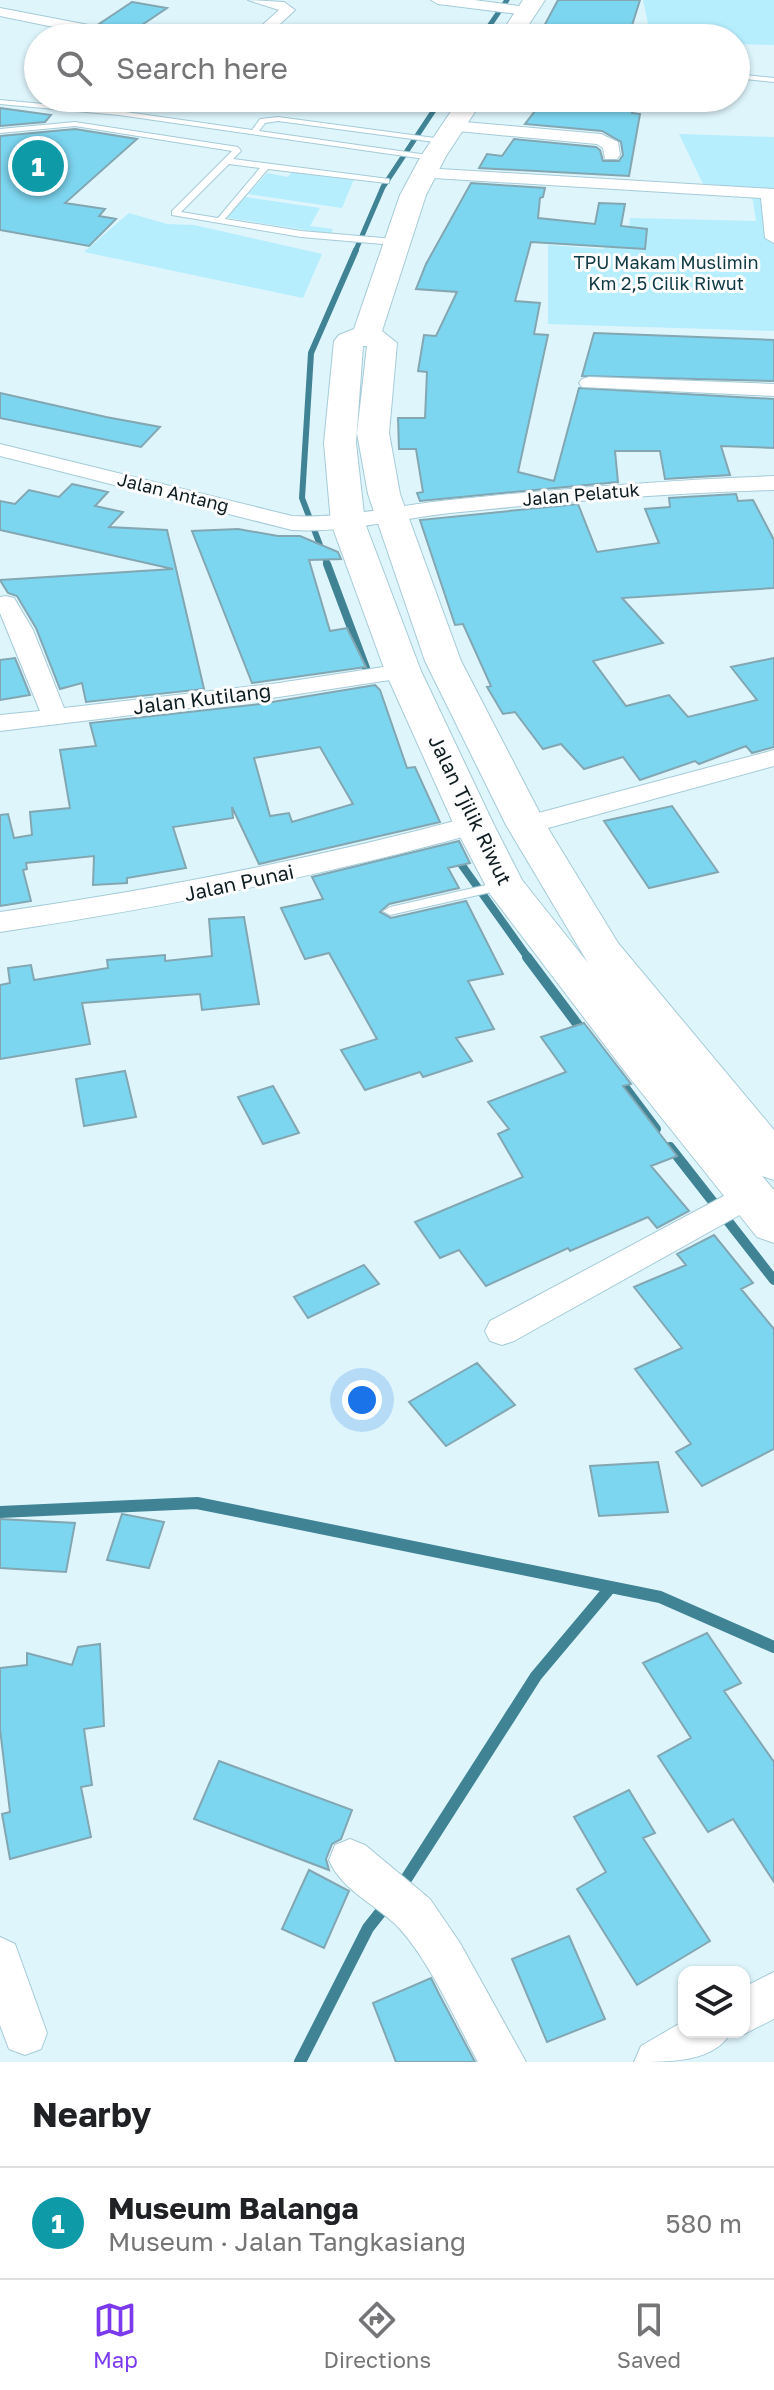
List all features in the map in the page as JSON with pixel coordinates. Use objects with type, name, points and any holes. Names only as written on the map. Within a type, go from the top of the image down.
[{"type":"highway","points":[[518,24],[530,6]]},
{"type":"highway","name":"Jalan Tjilik Riwut","points":[[367,334],[394,242],[457,112]]},
{"type":"highway","name":"Jalan Tjilik Riwut","points":[[367,334],[382,343],[373,433],[388,512],[443,661],[526,825],[603,953],[774,1162]]},
{"type":"highway","name":"Jalan Tjilik Riwut","points":[[367,334],[349,341],[344,373],[340,443],[348,523],[403,671],[504,885],[762,1209]]},
{"type":"street","points":[[255,0],[284,6],[288,10],[272,24]]},
{"type":"street","points":[[438,0],[530,6]]},
{"type":"street","points":[[0,12],[60,24]]},
{"type":"street","points":[[438,150],[601,139],[612,146],[611,155]]},
{"type":"street","points":[[438,150],[772,194],[774,238]]},
{"type":"street","points":[[589,383],[774,390]]},
{"type":"street","name":"Jalan Antang","points":[[0,450],[292,523],[319,526],[348,523],[388,512]]},
{"type":"street","name":"Jalan Pelatuk","points":[[388,512],[625,491],[774,483]]},
{"type":"street","points":[[6,603],[26,637],[35,676],[56,716]]},
{"type":"street","name":"Jalan Kutilang","points":[[0,723],[272,691],[403,671]]},
{"type":"street","points":[[526,825],[774,758]]},
{"type":"street","name":"Jalan Punai","points":[[0,922],[182,895],[375,855],[474,825]]},
{"type":"street","points":[[502,1331],[762,1209]]},
{"type":"street","points":[[366,1873],[415,1914],[445,1958],[503,2062]]},
{"type":"street","points":[[0,1959],[25,2033]]},
{"type":"street","points":[[657,2062],[699,2038]]},
{"type":"lane","points":[[750,77],[774,80]]},
{"type":"lane","points":[[0,102],[24,104]]},
{"type":"lane","points":[[108,112],[253,133],[438,150]]},
{"type":"lane","points":[[253,133],[263,121],[278,119],[438,150]]},
{"type":"lane","points":[[0,131],[75,124],[235,149],[237,151],[175,213],[301,234],[394,242]]},
{"type":"lane","points":[[227,161],[386,181]]},
{"type":"lane","points":[[220,220],[266,166]]},
{"type":"lane","points":[[390,911],[504,885]]},
{"type":"green space","points":[[643,0],[774,0],[774,45],[750,44],[750,24],[648,24]]},
{"type":"green space","name":"TPU Makam Muslimin Km 2,5 Cilik Riwut","points":[[679,134],[774,137],[774,331],[548,324],[548,245],[604,249],[611,229],[629,228],[630,218],[756,221],[751,189],[704,186]]},
{"type":"green space","points":[[292,172],[354,179],[342,208],[248,194],[267,173],[288,177]]},
{"type":"green space","points":[[245,197],[320,208],[310,226],[333,229],[331,234],[229,218],[228,215]]},
{"type":"green space","points":[[129,213],[167,224],[194,225],[322,254],[303,298],[84,252]]},
{"type":"building","points":[[558,0],[640,0],[632,24],[545,24]]},
{"type":"building","points":[[132,2],[167,8],[143,24],[99,24]]},
{"type":"building","points":[[0,108],[51,115],[45,122],[0,126]]},
{"type":"building","points":[[534,112],[640,114],[629,176],[479,168],[487,154],[502,156],[514,139],[596,147],[603,161],[619,161],[623,155],[621,142],[602,131],[525,124]]},
{"type":"building","points":[[75,129],[137,139],[65,203],[105,209],[99,216],[116,219],[89,246],[0,230],[0,136]]},
{"type":"building","points":[[471,183],[545,188],[540,198],[538,218],[595,224],[599,203],[625,204],[621,226],[647,229],[645,249],[531,242],[515,301],[540,303],[534,334],[548,335],[518,472],[554,481],[579,388],[774,399],[774,448],[721,446],[730,475],[665,479],[660,451],[615,451],[618,482],[420,501],[417,493],[423,492],[416,449],[399,449],[398,418],[425,418],[427,372],[418,371],[424,335],[436,336],[457,292],[416,289],[426,264]]},
{"type":"building","points":[[594,333],[774,340],[774,381],[582,376]]},
{"type":"building","points":[[0,393],[160,427],[141,447],[0,418]]},
{"type":"building","points":[[72,484],[108,492],[95,506],[123,512],[109,527],[167,530],[204,689],[86,702],[82,683],[60,689],[36,628],[17,596],[8,593],[0,580],[173,569],[0,530],[0,501],[15,504],[29,490],[59,497]]},
{"type":"building","points":[[736,494],[738,501],[753,500],[774,540],[774,588],[622,598],[663,643],[593,661],[626,706],[669,695],[688,717],[757,700],[731,667],[774,658],[774,747],[752,753],[746,746],[699,764],[695,761],[640,780],[623,757],[584,769],[561,744],[543,749],[515,712],[503,714],[487,687],[491,686],[463,624],[455,625],[420,520],[578,504],[597,552],[659,543],[645,509],[670,507],[669,498]]},
{"type":"building","points":[[238,529],[278,536],[300,536],[338,552],[341,559],[309,560],[330,631],[347,628],[366,667],[252,683],[192,531]]},
{"type":"building","points":[[15,658],[30,695],[0,700],[0,660]]},
{"type":"building","points":[[375,685],[380,690],[407,768],[415,767],[440,822],[259,864],[232,807],[233,818],[173,827],[186,868],[127,878],[127,883],[93,885],[94,856],[26,863],[27,869],[23,870],[31,901],[0,906],[0,815],[8,814],[14,838],[32,835],[30,812],[70,808],[60,750],[96,746],[90,723],[260,704]],"holes":[[[320,747],[353,804],[292,822],[289,813],[270,816],[254,758]]]},
{"type":"building","points":[[672,806],[718,872],[649,888],[604,821]]},
{"type":"building","points":[[459,841],[470,863],[448,868],[459,888],[389,904],[380,912],[391,918],[466,901],[503,974],[468,981],[494,1029],[456,1038],[472,1061],[423,1077],[420,1072],[365,1090],[341,1050],[377,1039],[329,953],[305,959],[281,908],[323,899],[312,877]]},
{"type":"building","points":[[244,917],[259,1004],[202,1010],[200,994],[82,1003],[90,1044],[0,1059],[0,985],[10,983],[8,968],[31,965],[34,980],[108,968],[107,960],[165,955],[165,961],[212,956],[209,919]]},
{"type":"building","points":[[584,1023],[631,1084],[623,1086],[677,1156],[651,1166],[689,1211],[657,1228],[648,1217],[570,1251],[568,1248],[486,1286],[459,1250],[440,1258],[415,1222],[523,1177],[498,1134],[509,1129],[488,1102],[566,1072],[541,1037]]},
{"type":"building","points":[[125,1071],[136,1117],[84,1126],[76,1079]]},
{"type":"building","points":[[273,1086],[299,1133],[263,1144],[238,1097]]},
{"type":"building","points":[[714,1235],[753,1283],[741,1289],[774,1329],[774,1449],[702,1486],[676,1452],[691,1444],[635,1369],[682,1348],[634,1287],[686,1265],[677,1254]]},
{"type":"building","points":[[364,1265],[379,1284],[308,1318],[294,1297]]},
{"type":"building","points":[[477,1363],[515,1405],[446,1446],[409,1402]]},
{"type":"building","points":[[658,1462],[668,1512],[599,1516],[590,1466]]},
{"type":"building","points":[[122,1514],[164,1522],[149,1568],[107,1560]]},
{"type":"building","points":[[0,1519],[75,1523],[66,1572],[0,1568]]},
{"type":"building","points":[[707,1633],[741,1683],[724,1691],[774,1762],[774,1882],[733,1819],[708,1832],[658,1756],[691,1738],[643,1663]]},
{"type":"building","points":[[100,1644],[104,1726],[84,1729],[92,1785],[81,1787],[91,1837],[10,1859],[2,1814],[10,1812],[0,1729],[0,1668],[27,1665],[27,1653],[72,1665],[78,1647]]},
{"type":"building","points":[[219,1761],[352,1810],[341,1839],[332,1844],[326,1859],[329,1870],[194,1819]]},
{"type":"building","points":[[629,1790],[655,1833],[643,1838],[710,1941],[637,1985],[577,1889],[606,1872],[574,1817]]},
{"type":"building","points":[[309,1870],[349,1891],[324,1948],[282,1929]]},
{"type":"building","points":[[569,1936],[605,2019],[547,2042],[512,1959]]},
{"type":"building","points":[[431,1978],[475,2062],[396,2062],[373,2003]]},
{"type":"waterway","points":[[491,24],[507,0]]},
{"type":"waterway","points":[[355,252],[383,187],[433,112]]},
{"type":"waterway","points":[[328,566],[302,498],[311,353],[356,250]]},
{"type":"waterway","points":[[327,564],[366,668]]},
{"type":"waterway","points":[[456,857],[529,959]]},
{"type":"waterway","points":[[527,957],[584,1033]]},
{"type":"waterway","points":[[617,1077],[656,1129]]},
{"type":"waterway","points":[[670,1147],[774,1280]]},
{"type":"waterway","points":[[0,1512],[197,1503],[660,1597],[774,1647]]},
{"type":"waterway","points":[[401,1887],[536,1676],[610,1588]]},
{"type":"waterway","points":[[300,2062],[368,1928],[387,1904]]},
{"type":"place","name":"Museum Balanga","points":[[38,166]]}]
